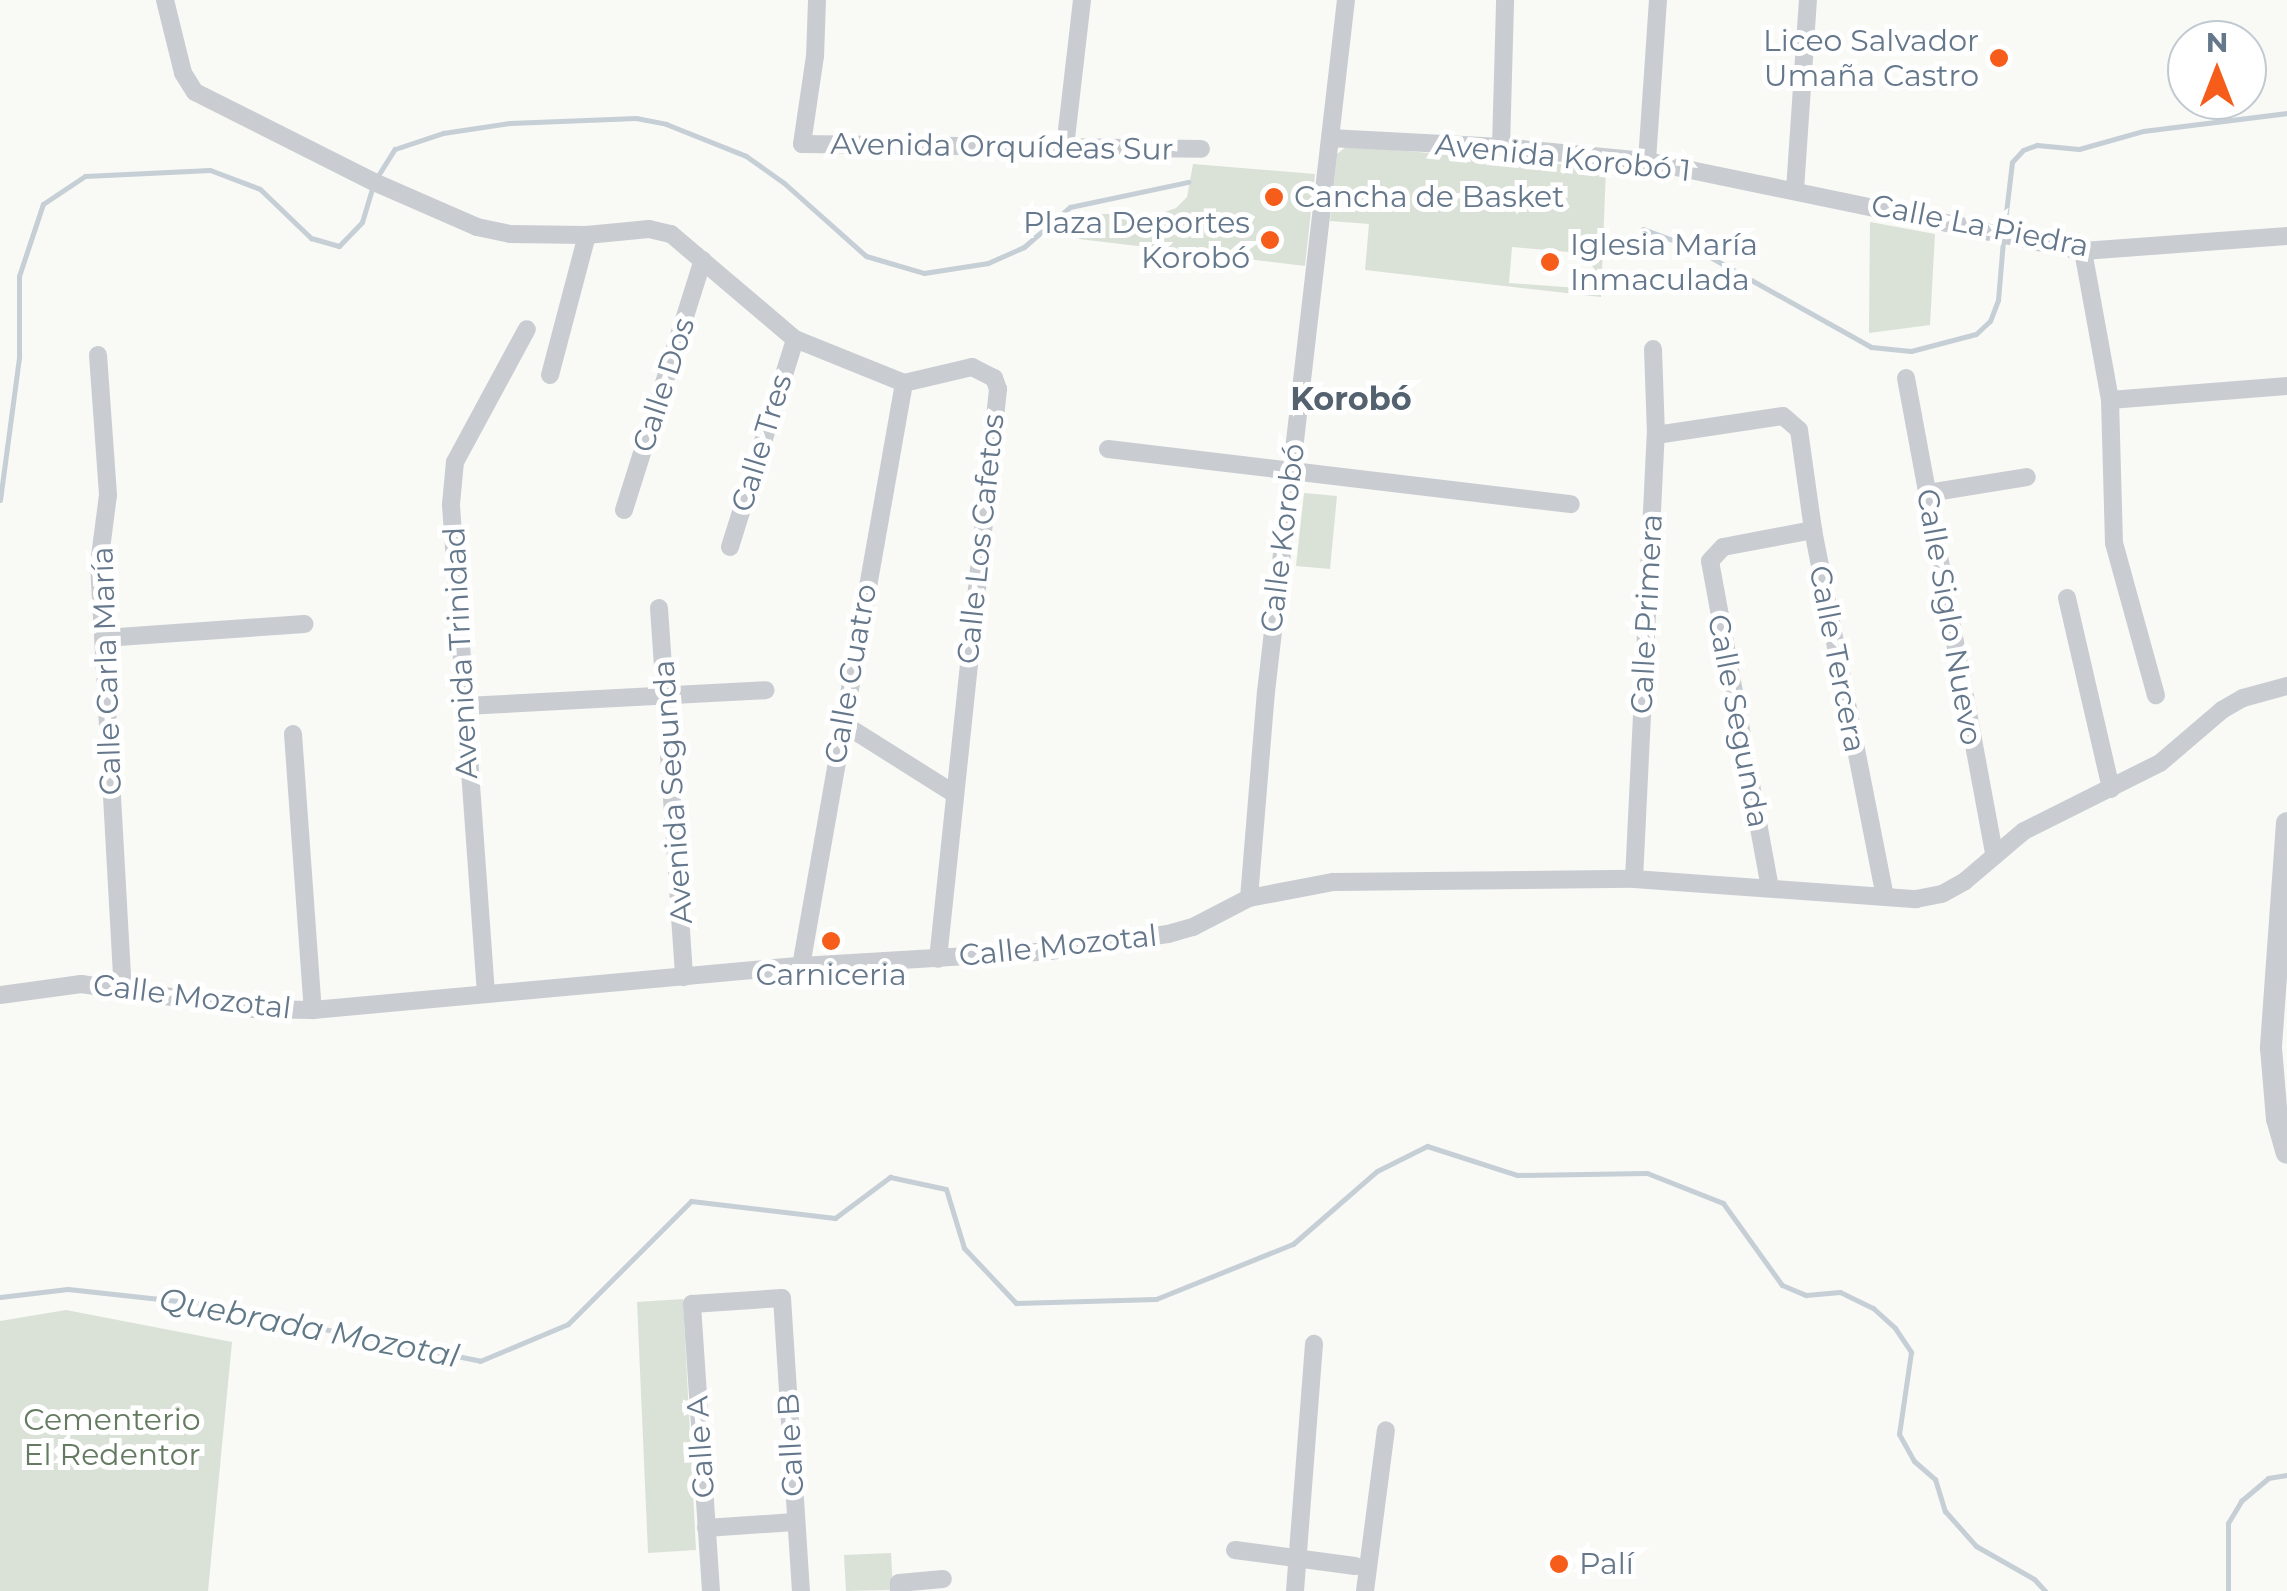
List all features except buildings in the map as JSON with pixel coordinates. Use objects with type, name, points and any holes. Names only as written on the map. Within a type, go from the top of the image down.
[{"type":"street","points":[[165,0],[183,73],[195,92],[222,108],[476,226],[510,234],[588,235],[649,229],[670,234],[795,339],[904,383]]},
{"type":"street","name":"Avenida Orquídeas Sur","points":[[817,0],[815,56],[802,144],[1201,149]]},
{"type":"street","points":[[1065,147],[1082,0]]},
{"type":"street","name":"Calle Korobó","points":[[1249,898],[1266,692],[1346,0]]},
{"type":"street","points":[[1501,147],[1506,0]]},
{"type":"street","points":[[1646,161],[1658,0]]},
{"type":"street","points":[[1794,190],[1808,0]]},
{"type":"street","name":"Avenida Korobó 1","points":[[1330,138],[1501,147],[1646,161],[1794,190]]},
{"type":"street","name":"Calle La Piedra","points":[[1794,190],[2083,251],[2287,236]]},
{"type":"street","points":[[550,375],[588,235]]},
{"type":"street","points":[[2083,251],[2110,400],[2114,543],[2156,695]]},
{"type":"street","name":"Calle Dos","points":[[624,510],[704,260]]},
{"type":"street","name":"Avenida Trinidad","points":[[486,994],[452,504],[455,462],[526,329]]},
{"type":"street","name":"Calle Tres","points":[[730,547],[795,339]]},
{"type":"street","name":"Calle Primera","points":[[1634,879],[1656,435],[1653,350]]},
{"type":"street","name":"Calle Carla María","points":[[98,355],[108,496],[99,564],[123,988]]},
{"type":"street","name":"Calle Los Cafetos","points":[[904,383],[972,368],[994,378],[998,389],[938,960]]},
{"type":"street","name":"Calle Siglo Nuevo","points":[[1906,378],[1994,856]]},
{"type":"street","name":"Calle Cuatro","points":[[801,966],[904,383]]},
{"type":"street","points":[[2110,400],[2287,386]]},
{"type":"street","name":"Calle Tercera","points":[[1656,435],[1773,416],[1793,421],[1799,430],[1813,530],[1885,897]]},
{"type":"street","points":[[1108,449],[1572,504]]},
{"type":"street","points":[[1928,494],[2027,476]]},
{"type":"street","name":"Calle Segunda","points":[[1770,888],[1710,571],[1713,554],[1723,547],[1813,530]]},
{"type":"street","points":[[2067,598],[2111,789]]},
{"type":"street","name":"Avenida Segunda","points":[[660,608],[684,977]]},
{"type":"street","points":[[104,638],[306,624]]},
{"type":"street","name":"Calle Mozotal","points":[[0,995],[81,984],[254,1008],[313,1010],[801,966],[938,960],[1141,940],[1194,927],[1249,898],[1333,882],[1634,879],[1885,897],[1942,894],[2024,831],[2160,763],[2222,710],[2243,698],[2287,686]]},
{"type":"street","points":[[465,706],[668,692],[766,690]]},
{"type":"street","points":[[842,723],[953,793]]},
{"type":"street","points":[[292,734],[313,1010]]},
{"type":"street","points":[[2287,823],[2271,1048],[2276,1119],[2287,1153]]},
{"type":"street","name":"Calle B","points":[[692,1304],[782,1298],[801,1591]]},
{"type":"street","name":"Calle A","points":[[692,1304],[711,1591]]},
{"type":"street","points":[[1295,1591],[1314,1344]]},
{"type":"street","points":[[1365,1591],[1386,1430]]},
{"type":"street","points":[[706,1528],[796,1522]]},
{"type":"street","points":[[1234,1550],[1356,1566]]},
{"type":"street","points":[[899,1591],[898,1583],[943,1579]]},
{"type":"green space","points":[[1347,146],[1606,168],[1601,297],[1365,270],[1369,224],[1330,221],[1337,154]],"holes":[[[1512,247],[1581,253],[1596,271],[1578,288],[1509,283]]]},
{"type":"green space","points":[[1193,164],[1315,174],[1305,266],[1079,239],[1084,219],[1096,214],[1159,214],[1176,208],[1187,197]]},
{"type":"green space","points":[[1870,222],[1935,234],[1930,325],[1869,333]]},
{"type":"green space","points":[[1304,493],[1337,496],[1330,569],[1296,566]]},
{"type":"green space","points":[[683,1299],[696,1550],[648,1553],[637,1302]]},
{"type":"green space","name":"Cementerio El Redentor","points":[[66,1310],[232,1342],[208,1591],[0,1591],[0,1321]]},
{"type":"green space","points":[[891,1553],[893,1590],[846,1591],[844,1555]]},
{"type":"waterway","points":[[2004,229],[2012,162],[2023,150],[2037,145],[2079,149],[2143,131],[2287,113]]},
{"type":"waterway","points":[[0,500],[19,358],[19,276],[43,204],[85,176],[210,170],[260,189],[311,238],[339,246],[362,222],[374,182],[395,149],[443,133],[510,123],[636,118],[666,124],[746,156],[784,183],[866,256],[924,273],[988,263],[1024,247],[1070,207],[1188,182]]},
{"type":"waterway","points":[[1643,229],[1694,248],[1871,347],[1911,351],[1976,334],[1990,321],[1998,300],[2003,240]]},
{"type":"waterway","name":"Quebrada Mozotal","points":[[0,1297],[68,1289],[196,1303],[480,1361],[568,1324],[691,1201],[835,1218],[890,1177],[946,1189],[964,1248],[1016,1303],[1156,1299],[1293,1244],[1377,1171],[1427,1146],[1517,1175],[1647,1173],[1723,1203],[1782,1285],[1806,1295],[1840,1292],[1873,1308],[1895,1328],[1911,1352],[1899,1434],[1914,1461],[1935,1479],[1945,1511],[1976,1546],[2034,1579],[2045,1591]]},
{"type":"waterway","name":"Quebrada Mozotal","points":[[2228,1591],[2228,1523],[2241,1501],[2268,1478],[2287,1475]]},
{"type":"place","name":"Liceo Salvador Umaña Castro","points":[[1999,58]]},
{"type":"place","name":"Cancha de Basket","points":[[1274,197]]},
{"type":"place","name":"Plaza Deportes Korobó","points":[[1270,240]]},
{"type":"place","name":"Iglesia María Inmaculada","points":[[1550,262]]},
{"type":"place","name":"Carniceria","points":[[831,941]]},
{"type":"place","name":"Palí","points":[[1559,1564]]},
{"type":"district","name":"Korobó","points":[[1351,399]]}]
